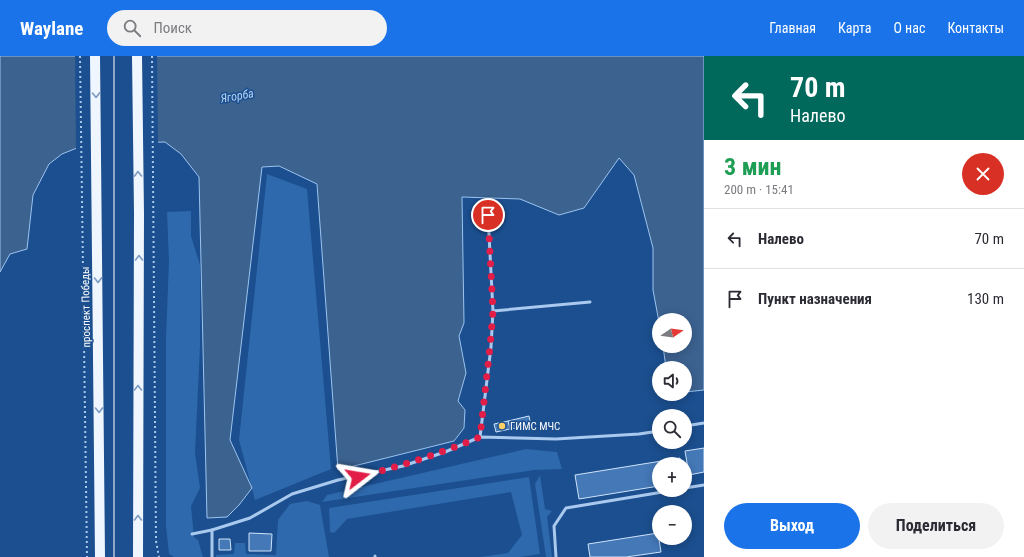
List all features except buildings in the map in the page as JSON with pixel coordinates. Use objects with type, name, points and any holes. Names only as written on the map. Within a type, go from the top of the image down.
[{"type":"main road","name":"проспект Победы","points":[[96,56],[100,557]]},
{"type":"main road","points":[[137,56],[139,213],[138,557]]},
{"type":"lane","points":[[480,437],[493,311],[488,215]]},
{"type":"lane","points":[[493,311],[590,302]]},
{"type":"lane","points":[[692,425],[704,423]]},
{"type":"lane","points":[[192,534],[212,530],[250,518],[292,494],[338,480],[403,466],[445,452],[480,437],[556,439],[652,432]]},
{"type":"lane","points":[[692,487],[704,485]]},
{"type":"lane","points":[[556,557],[554,526],[566,508],[652,494]]},
{"type":"lane","points":[[212,530],[212,557]]},
{"type":"path","points":[[80,56],[86,557]]},
{"type":"path","points":[[152,56],[156,542],[159,557]]},
{"type":"shaded area","points":[[267,174],[307,189],[331,469],[255,500],[239,440]]},
{"type":"shaded area","points":[[191,211],[191,236],[200,265],[200,346],[195,453],[200,488],[191,506],[194,537],[198,540],[203,557],[174,557],[169,554],[166,526],[166,337],[169,261],[167,212]]},
{"type":"shaded area","points":[[526,449],[557,452],[562,469],[534,470],[322,502],[327,495]]},
{"type":"shaded area","points":[[540,475],[545,509],[552,511],[547,517],[552,557],[546,557],[535,484]]},
{"type":"shaded area","points":[[529,477],[540,554],[520,557],[480,557],[508,553],[522,535],[511,492],[347,519],[334,533],[330,532],[329,508]]},
{"type":"shaded area","points":[[307,501],[320,505],[329,557],[216,557],[216,555],[234,554],[235,543],[245,543],[246,554],[276,555],[278,520],[290,504]]},
{"type":"water","name":"Ягорба","points":[[0,56],[704,56],[704,390],[692,391],[692,361],[665,361],[664,353],[692,353],[692,313],[657,313],[653,290],[653,248],[634,175],[619,158],[584,208],[559,215],[520,199],[462,197],[464,323],[459,336],[466,373],[458,401],[465,410],[464,428],[454,441],[338,470],[317,184],[279,166],[262,167],[230,440],[252,488],[239,505],[227,517],[207,518],[199,177],[181,154],[165,142],[87,144],[62,154],[49,164],[33,195],[27,249],[10,254],[0,272]]},
{"type":"pier","points":[[75,56],[157,56],[158,145],[87,146],[76,151]]},
{"type":"tram line","points":[[114,56],[114,557]]},
{"type":"place","name":"ГИМС МЧС","points":[[502,426]]},
{"type":"route","points":[[358,477],[403,466],[445,452],[480,437],[493,311],[488,215]]}]
